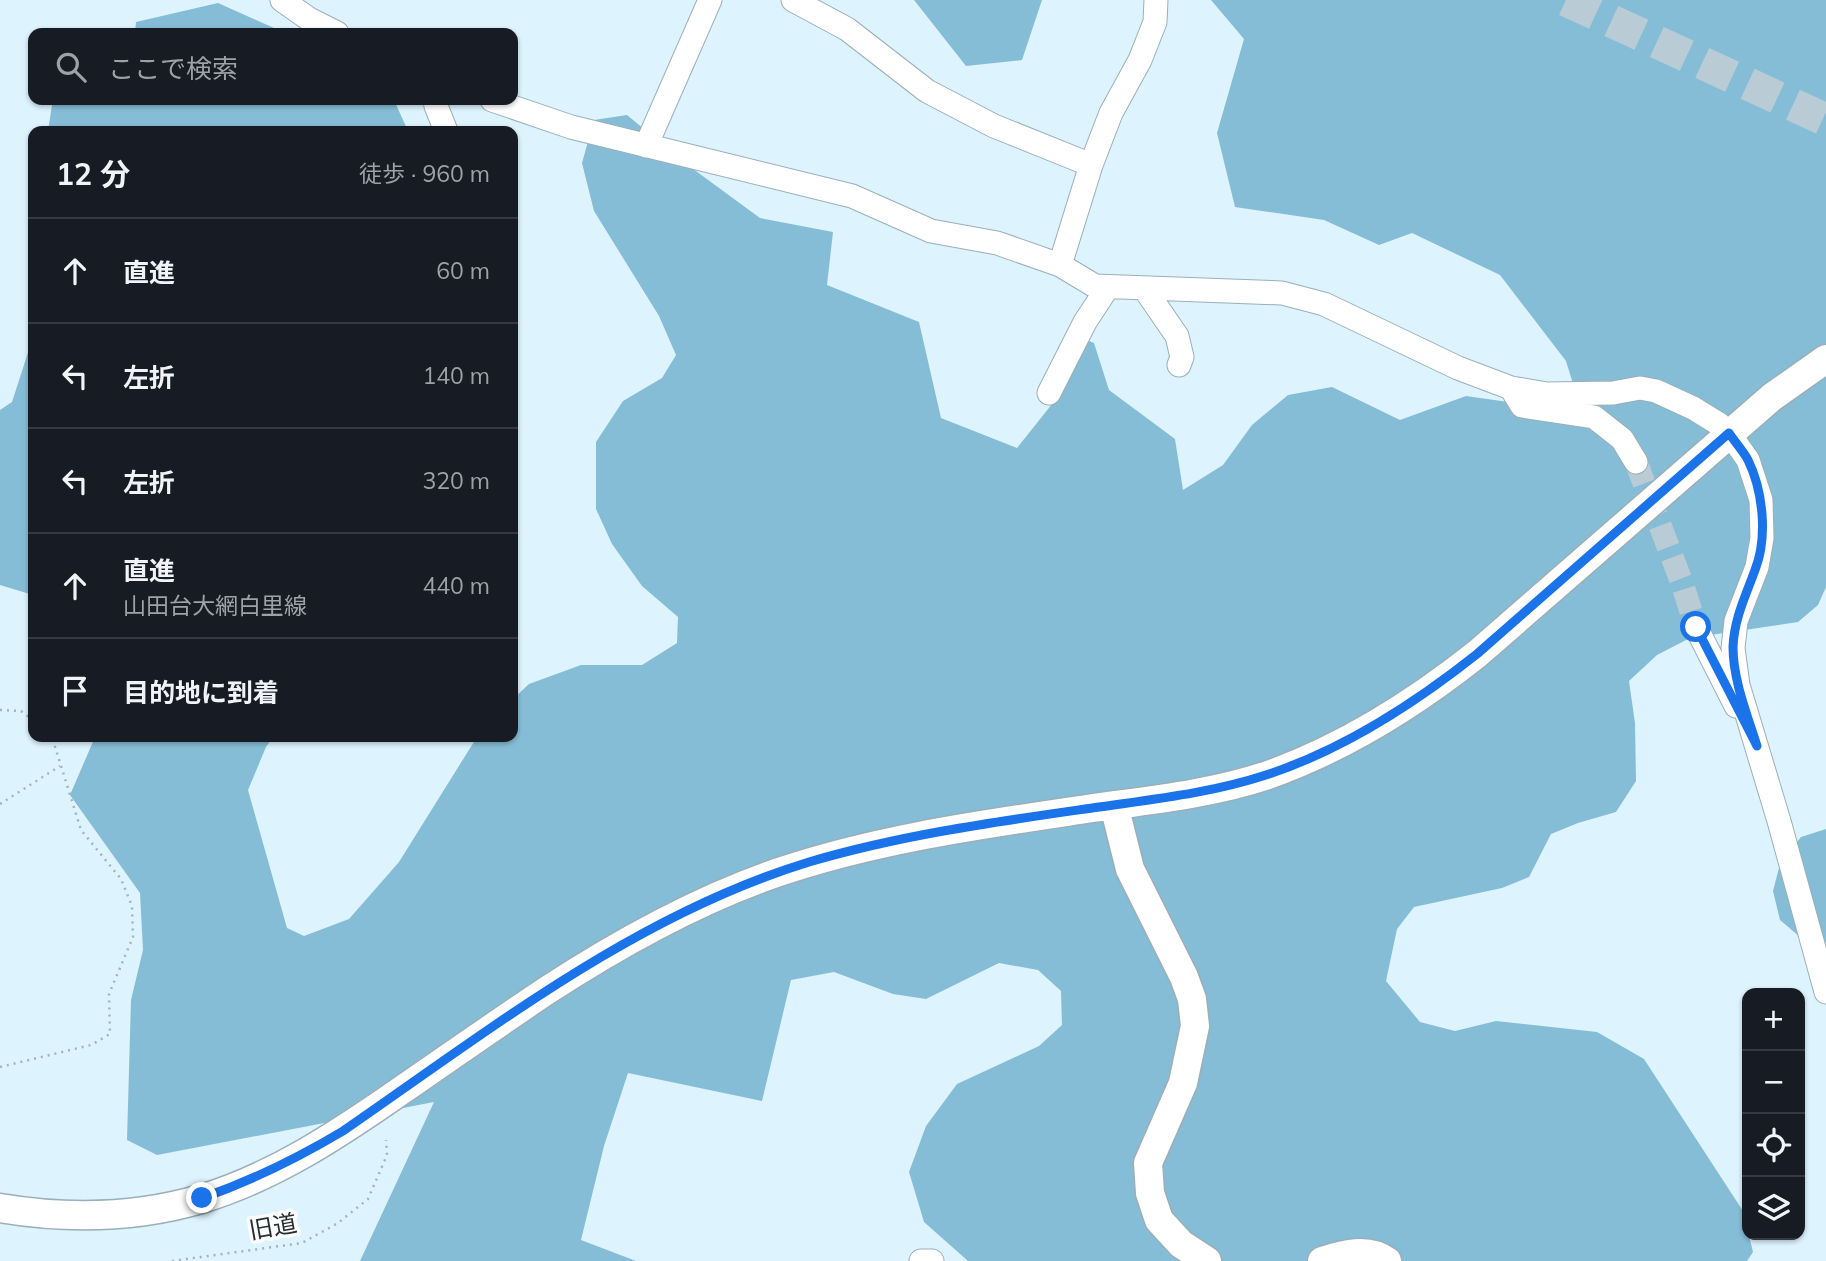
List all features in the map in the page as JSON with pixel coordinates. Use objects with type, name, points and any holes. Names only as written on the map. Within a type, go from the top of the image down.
[{"type":"main road","points":[[0,1208],[60,1215],[97,1215],[170,1206],[226,1190],[272,1171],[343,1131],[569,977],[637,936],[729,892],[811,862],[939,831],[1197,793],[1266,775],[1327,750],[1435,688],[1729,433],[1772,397],[1824,362]]},
{"type":"main road","points":[[1114,805],[1130,869],[1184,977],[1192,999],[1195,1026],[1183,1083],[1148,1163],[1150,1193],[1159,1220],[1181,1244],[1207,1261]]},
{"type":"main road","points":[[1322,1261],[1348,1252],[1381,1256],[1387,1261]]},
{"type":"street","points":[[282,0],[327,28]]},
{"type":"street","points":[[646,146],[710,0]]},
{"type":"street","points":[[793,0],[847,29],[927,91],[994,126],[1091,165]]},
{"type":"street","points":[[1060,265],[1091,165],[1111,113],[1140,60],[1155,22],[1156,0]]},
{"type":"street","points":[[436,105],[444,126]]},
{"type":"street","points":[[507,105],[571,127],[852,196],[931,231],[997,243],[1060,265],[1095,286],[1282,293],[1324,304],[1458,369],[1511,388],[1547,394],[1613,393],[1640,388],[1656,391],[1693,408],[1729,433],[1748,460],[1761,500],[1762,538],[1757,567],[1736,621],[1733,648],[1738,685],[1826,992]]},
{"type":"street","points":[[1049,393],[1085,321],[1108,287]]},
{"type":"street","points":[[1144,288],[1177,336],[1182,357],[1179,365]]},
{"type":"street","points":[[1511,388],[1522,406],[1594,417],[1622,439],[1636,462]]},
{"type":"street","points":[[1696,627],[1757,746]]},
{"type":"street","points":[[920,1261],[932,1261]]},
{"type":"path","points":[[0,710],[21,711],[28,716]]},
{"type":"path","points":[[0,1067],[91,1045],[110,1034],[108,994],[133,937],[132,906],[121,879],[81,830],[53,742]]},
{"type":"path","points":[[0,804],[60,766]]},
{"type":"path","name":"旧道","points":[[172,1261],[302,1243],[338,1223],[368,1199],[387,1155],[386,1140]]},
{"type":"shaded area","points":[[914,0],[1042,0],[1022,60],[966,66]]},
{"type":"shaded area","points":[[1211,0],[1826,0],[1826,587],[1818,605],[1798,622],[1690,638],[1657,655],[1629,681],[1635,723],[1636,781],[1616,812],[1551,834],[1529,877],[1502,888],[1414,907],[1397,929],[1386,981],[1420,1022],[1455,1031],[1496,1021],[1597,1032],[1644,1059],[1742,1209],[1742,1240],[1750,1240],[1753,1252],[1747,1261],[968,1261],[924,1222],[909,1172],[926,1126],[957,1084],[1039,1046],[1062,1025],[1061,991],[1038,970],[999,963],[926,999],[893,994],[834,972],[791,980],[762,1101],[628,1073],[604,1146],[581,1240],[636,1261],[360,1261],[434,1102],[157,1155],[127,1140],[131,1000],[143,950],[140,893],[70,795],[93,742],[270,742],[248,790],[287,928],[304,936],[349,919],[399,862],[474,742],[518,742],[518,694],[529,684],[581,665],[642,665],[677,643],[678,617],[642,586],[612,544],[596,509],[596,442],[623,401],[662,378],[676,355],[659,316],[594,211],[582,163],[594,120],[627,115],[685,163],[760,218],[833,232],[827,285],[919,322],[941,418],[1017,448],[1060,394],[1089,341],[1094,343],[1109,390],[1175,439],[1183,490],[1223,465],[1252,425],[1288,395],[1332,387],[1400,420],[1466,396],[1557,409],[1574,387],[1566,361],[1500,275],[1412,233],[1379,245],[1324,220],[1235,207],[1217,133],[1244,39]]},
{"type":"shaded area","points":[[218,3],[274,28],[135,28],[136,22]]},
{"type":"shaded area","points":[[52,105],[396,105],[406,126],[49,126]]},
{"type":"shaded area","points":[[28,352],[28,593],[0,585],[0,410],[12,402]]},
{"type":"shaded area","points":[[1826,829],[1826,959],[1780,920],[1773,891],[1780,864],[1801,837]]},
{"type":"tunnel","points":[[1566,0],[1826,120]]},
{"type":"tunnel","points":[[1636,462],[1696,627]]},
{"type":"route","points":[[202,1198],[272,1171],[343,1131],[548,990],[637,936],[678,914],[774,874],[857,850],[939,831],[1197,793],[1266,775],[1327,750],[1435,688],[1729,433],[1748,460],[1761,500],[1762,538],[1757,567],[1736,621],[1733,648],[1738,685],[1757,746],[1696,627]]}]
